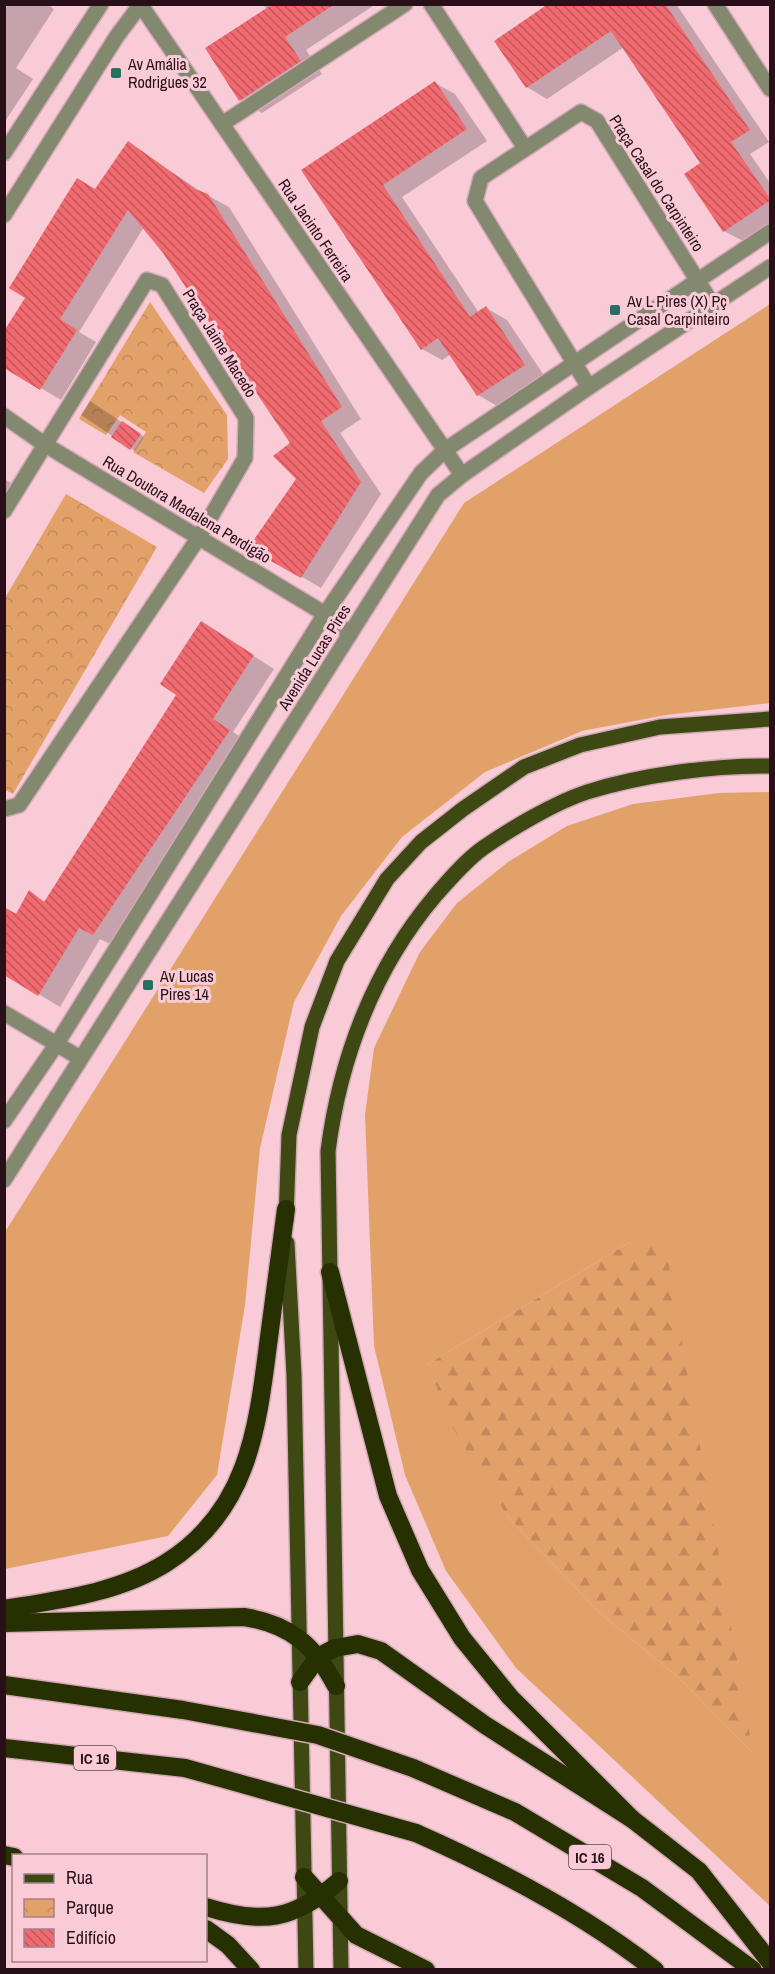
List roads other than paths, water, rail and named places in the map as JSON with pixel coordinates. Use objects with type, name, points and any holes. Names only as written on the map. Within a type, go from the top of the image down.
[{"type":"highway","points":[[4,1609],[67,1598],[110,1587],[143,1575],[190,1547],[225,1506],[247,1461],[259,1418],[286,1209]]},
{"type":"highway","points":[[330,1272],[388,1496],[420,1569],[462,1638],[510,1697],[632,1819]]},
{"type":"highway","points":[[4,1623],[244,1617],[279,1625],[299,1638],[318,1657],[336,1686]]},
{"type":"highway","points":[[300,1682],[308,1666],[318,1657],[335,1648],[358,1644],[381,1651],[485,1725],[632,1819],[699,1871],[771,1962]]},
{"type":"highway","name":"IC 16","points":[[4,1685],[183,1710],[318,1735],[413,1768],[514,1812],[642,1888],[753,1970]]},
{"type":"highway","name":"IC 16","points":[[4,1748],[185,1768],[416,1833],[489,1865],[611,1936],[655,1970]]},
{"type":"highway","points":[[304,1877],[340,1920],[365,1940],[426,1970]]},
{"type":"highway","points":[[207,1907],[266,1918],[284,1916],[320,1897],[339,1881]]},
{"type":"highway","points":[[207,1930],[228,1945],[251,1970]]},
{"type":"main road","points":[[306,1970],[294,1375],[286,1209],[288,1135],[312,1027],[337,961],[387,879],[421,842],[463,809],[524,767],[580,745],[660,727],[771,719]]},
{"type":"main road","points":[[341,1970],[328,1151],[334,1102],[356,1032],[378,981],[409,927],[446,884],[482,849],[531,820],[586,793],[656,775],[771,766]]},
{"type":"street","points":[[4,153],[101,4]]},
{"type":"street","points":[[222,124],[405,4]]},
{"type":"street","points":[[431,4],[525,148]]},
{"type":"street","points":[[715,4],[771,89]]},
{"type":"street","points":[[4,215],[117,36],[140,5]]},
{"type":"street","name":"Rua Jacinto Ferreira","points":[[140,5],[462,475]]},
{"type":"street","name":"Praça Casal do Carpinteiro","points":[[589,387],[475,201],[481,178],[525,148],[581,112],[597,121],[713,306]]},
{"type":"street","name":"Avenida Lucas Pires","points":[[4,1121],[56,1045],[326,614],[421,473],[445,450],[771,232]]},
{"type":"street","name":"Avenida Lucas Pires","points":[[4,1179],[438,495],[462,475],[589,387],[771,267]]},
{"type":"street","name":"Praça Jaime Macedo","points":[[4,511],[147,280],[162,285],[246,418],[245,458],[199,537],[19,805],[4,809]]},
{"type":"street","name":"Rua Doutora Madalena Perdigão","points":[[4,416],[44,444],[326,614],[350,634]]},
{"type":"street","points":[[4,1012],[80,1058]]},
{"type":"place","name":"Av Amália Rodrigues 32","points":[[116,73]]},
{"type":"place","name":"Av L Pires (X) Pç Casal Carpinteiro","points":[[615,310]]},
{"type":"place","name":"Av Lucas Pires 14","points":[[148,985]]}]
